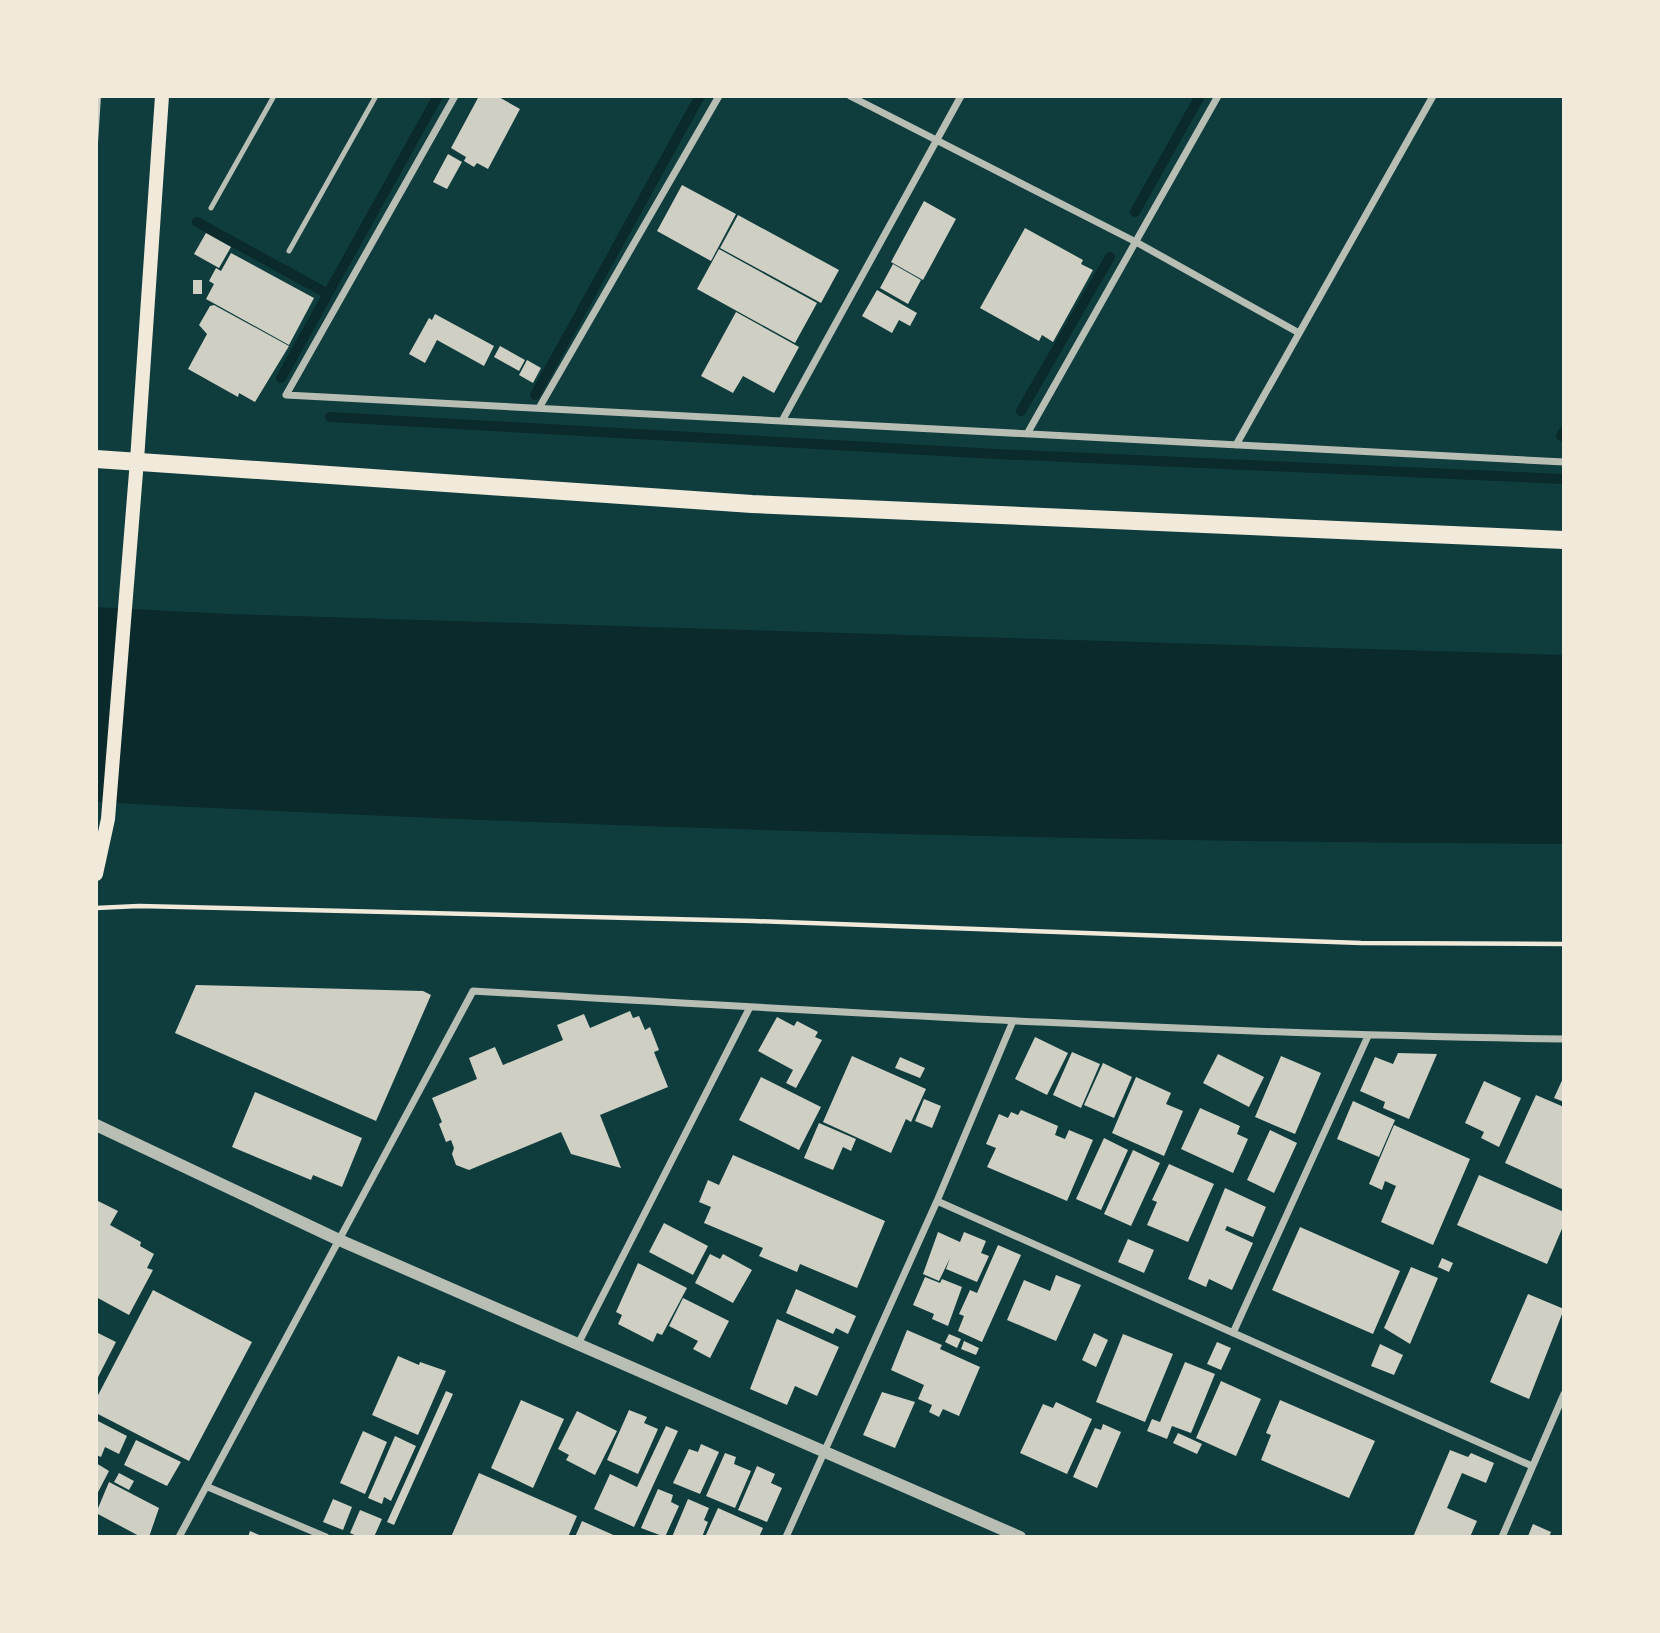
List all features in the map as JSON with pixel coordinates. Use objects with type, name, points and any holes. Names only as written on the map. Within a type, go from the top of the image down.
[{"type":"main road","points":[[96,874],[108,819],[131,509],[138,460],[162,96]]},
{"type":"main road","points":[[96,459],[752,504],[1564,540]]},
{"type":"street","points":[[455,96],[286,396],[1564,463]]},
{"type":"street","points":[[538,408],[719,96]]},
{"type":"street","points":[[850,96],[1136,242],[1299,333]]},
{"type":"street","points":[[782,421],[961,96]]},
{"type":"street","points":[[1027,434],[1218,96]]},
{"type":"street","points":[[1236,445],[1433,96]]},
{"type":"street","points":[[179,1537],[208,1487],[337,1239],[473,991],[1013,1021],[1368,1036],[1564,1039]]},
{"type":"street","points":[[578,1346],[750,1007]]},
{"type":"street","points":[[786,1537],[937,1201],[1013,1021]]},
{"type":"street","points":[[1233,1334],[1368,1036]]},
{"type":"street","points":[[96,1125],[337,1239],[1020,1537]]},
{"type":"street","points":[[937,1201],[1532,1466]]},
{"type":"street","points":[[1502,1537],[1564,1394]]},
{"type":"street","points":[[208,1487],[326,1537]]},
{"type":"lane","points":[[211,208],[274,96]]},
{"type":"lane","points":[[289,251],[376,96]]},
{"type":"path","points":[[96,908],[139,906],[753,921],[1361,943],[1564,944]]},
{"type":"water","points":[[96,607],[228,614],[1564,655],[1564,844],[830,832],[96,802]]},
{"type":"building","points":[[96,96],[101,96],[98,143],[96,143]]},
{"type":"building","points":[[479,96],[497,96],[520,109],[488,169],[477,163],[474,167],[464,161],[466,157],[451,148]]},
{"type":"building","points":[[448,154],[462,162],[447,189],[433,182]]},
{"type":"building","points":[[682,185],[736,214],[711,261],[657,231]]},
{"type":"building","points":[[924,201],[956,219],[923,280],[891,262]]},
{"type":"building","points":[[738,215],[839,270],[821,303],[720,248]]},
{"type":"building","points":[[1025,228],[1083,260],[1081,264],[1093,270],[1053,342],[1042,335],[1039,341],[980,308]]},
{"type":"building","points":[[206,233],[231,247],[219,268],[194,254]]},
{"type":"building","points":[[719,249],[817,303],[795,343],[697,289]]},
{"type":"building","points":[[231,253],[314,298],[289,345],[206,299],[214,284],[209,281],[216,268],[221,271]]},
{"type":"building","points":[[893,264],[921,280],[908,304],[880,288]]},
{"type":"building","points":[[193,280],[202,280],[202,294],[193,294]]},
{"type":"building","points":[[877,290],[917,313],[910,326],[899,320],[892,333],[862,316]]},
{"type":"building","points":[[214,305],[289,346],[255,402],[239,393],[238,397],[188,369],[207,334],[199,325],[210,306]]},
{"type":"building","points":[[736,312],[799,347],[774,393],[743,376],[733,393],[701,376]]},
{"type":"building","points":[[435,314],[494,346],[484,366],[437,340],[425,363],[409,354],[429,318],[432,320]]},
{"type":"building","points":[[500,346],[525,360],[519,371],[494,357]]},
{"type":"building","points":[[527,360],[541,368],[533,383],[519,375]]},
{"type":"building","points":[[196,985],[423,991],[431,995],[376,1121],[175,1033]]},
{"type":"building","points":[[630,1011],[633,1018],[639,1016],[645,1030],[650,1027],[659,1050],[654,1052],[668,1087],[600,1115],[621,1168],[571,1154],[561,1132],[469,1170],[456,1165],[452,1154],[454,1148],[451,1140],[446,1142],[439,1124],[442,1122],[432,1098],[477,1079],[469,1058],[495,1047],[503,1065],[563,1040],[557,1025],[584,1014],[590,1028]]},
{"type":"building","points":[[777,1017],[794,1026],[797,1021],[818,1032],[815,1037],[822,1040],[796,1088],[786,1083],[793,1070],[758,1051]]},
{"type":"building","points":[[1035,1037],[1068,1053],[1047,1095],[1015,1079]]},
{"type":"building","points":[[1072,1052],[1100,1064],[1081,1108],[1053,1095]]},
{"type":"building","points":[[1398,1053],[1437,1054],[1409,1119],[1383,1108],[1385,1102],[1360,1091],[1375,1057],[1393,1064]]},
{"type":"building","points":[[1218,1054],[1264,1077],[1249,1107],[1203,1083]]},
{"type":"building","points":[[852,1056],[926,1089],[911,1122],[906,1119],[891,1153],[823,1122]]},
{"type":"building","points":[[1281,1056],[1321,1073],[1295,1134],[1255,1117]]},
{"type":"building","points":[[900,1057],[925,1068],[920,1078],[895,1068]]},
{"type":"building","points":[[1103,1063],[1132,1077],[1114,1118],[1084,1105]]},
{"type":"building","points":[[1564,1076],[1564,1102],[1554,1098]]},
{"type":"building","points":[[761,1077],[821,1107],[799,1150],[739,1120]]},
{"type":"building","points":[[1136,1077],[1171,1093],[1166,1104],[1183,1111],[1164,1156],[1112,1133]]},
{"type":"building","points":[[1484,1081],[1521,1098],[1499,1147],[1481,1138],[1484,1132],[1465,1123]]},
{"type":"building","points":[[255,1092],[362,1138],[342,1187],[313,1175],[311,1180],[232,1147]]},
{"type":"building","points":[[1536,1095],[1564,1107],[1564,1190],[1505,1163]]},
{"type":"building","points":[[924,1099],[941,1106],[932,1128],[915,1121]]},
{"type":"building","points":[[1353,1101],[1395,1120],[1379,1157],[1337,1139]]},
{"type":"building","points":[[1200,1108],[1240,1126],[1237,1134],[1248,1139],[1233,1173],[1181,1149]]},
{"type":"building","points":[[1021,1110],[1058,1126],[1055,1135],[1065,1139],[1069,1130],[1093,1140],[1067,1201],[987,1167],[996,1148],[986,1144],[999,1114],[1008,1118],[1011,1112],[1018,1115]]},
{"type":"building","points":[[819,1123],[856,1139],[851,1151],[843,1147],[833,1170],[804,1158]]},
{"type":"building","points":[[1394,1125],[1470,1159],[1433,1245],[1381,1222],[1396,1186],[1385,1181],[1382,1190],[1369,1184]]},
{"type":"building","points":[[1270,1130],[1297,1143],[1274,1193],[1247,1180]]},
{"type":"building","points":[[1104,1138],[1128,1150],[1101,1210],[1076,1199]]},
{"type":"building","points":[[1133,1150],[1160,1163],[1131,1226],[1104,1214]]},
{"type":"building","points":[[733,1155],[885,1221],[857,1288],[800,1264],[797,1272],[759,1256],[763,1248],[704,1223],[711,1207],[699,1202],[708,1180],[719,1185]]},
{"type":"building","points":[[1169,1164],[1214,1184],[1188,1242],[1147,1225],[1157,1202],[1152,1200]]},
{"type":"building","points":[[1479,1175],[1564,1212],[1564,1224],[1547,1264],[1457,1225]]},
{"type":"building","points":[[1225,1188],[1266,1207],[1253,1237],[1227,1226],[1225,1230],[1253,1243],[1232,1290],[1209,1279],[1206,1287],[1188,1279]]},
{"type":"building","points":[[96,1200],[118,1211],[110,1225],[141,1242],[140,1246],[154,1254],[147,1268],[153,1270],[129,1315],[96,1297]]},
{"type":"building","points":[[664,1223],[708,1246],[693,1275],[649,1252]]},
{"type":"building","points":[[1300,1227],[1400,1271],[1373,1334],[1272,1290]]},
{"type":"building","points":[[938,1232],[960,1242],[964,1232],[986,1241],[981,1253],[989,1256],[977,1282],[946,1269],[950,1258],[939,1281],[923,1274]]},
{"type":"building","points":[[1128,1239],[1154,1250],[1144,1273],[1118,1262]]},
{"type":"building","points":[[998,1245],[1021,1255],[982,1342],[958,1331],[964,1316],[959,1314],[970,1290],[977,1293]]},
{"type":"building","points":[[710,1254],[720,1259],[723,1254],[752,1270],[733,1303],[695,1283]]},
{"type":"building","points":[[1442,1258],[1453,1263],[1449,1272],[1438,1267]]},
{"type":"building","points":[[638,1263],[687,1288],[662,1335],[657,1333],[653,1342],[618,1324],[622,1315],[616,1312]]},
{"type":"building","points":[[1411,1267],[1438,1278],[1410,1344],[1384,1328]]},
{"type":"building","points":[[1056,1275],[1081,1285],[1056,1341],[1007,1320],[1024,1280],[1050,1291]]},
{"type":"building","points":[[925,1277],[940,1283],[942,1279],[962,1287],[948,1326],[932,1319],[934,1314],[913,1305]]},
{"type":"building","points":[[796,1289],[856,1316],[848,1334],[836,1328],[833,1334],[786,1313]]},
{"type":"building","points":[[153,1290],[252,1342],[189,1461],[96,1413],[96,1399]]},
{"type":"building","points":[[1528,1294],[1564,1309],[1529,1399],[1490,1382]]},
{"type":"building","points":[[683,1298],[729,1321],[710,1358],[693,1349],[698,1341],[669,1326]]},
{"type":"building","points":[[777,1319],[839,1347],[817,1396],[795,1386],[787,1405],[750,1389]]},
{"type":"building","points":[[907,1330],[942,1345],[940,1349],[980,1367],[959,1416],[943,1409],[939,1417],[929,1412],[932,1405],[918,1399],[924,1385],[891,1370]]},
{"type":"building","points":[[96,1332],[116,1342],[96,1381]]},
{"type":"building","points":[[1094,1333],[1108,1340],[1096,1367],[1082,1360]]},
{"type":"building","points":[[949,1334],[961,1339],[957,1348],[945,1342]]},
{"type":"building","points":[[1123,1334],[1173,1354],[1145,1422],[1096,1402]]},
{"type":"building","points":[[964,1341],[979,1348],[976,1355],[961,1349]]},
{"type":"building","points":[[1217,1342],[1231,1348],[1221,1370],[1207,1364]]},
{"type":"building","points":[[1380,1344],[1403,1355],[1394,1375],[1371,1366]]},
{"type":"building","points":[[398,1356],[419,1365],[420,1362],[446,1371],[418,1435],[372,1415]]},
{"type":"building","points":[[1185,1362],[1215,1374],[1191,1433],[1172,1426],[1167,1439],[1147,1431],[1152,1419],[1160,1422]]},
{"type":"building","points":[[1221,1381],[1261,1399],[1236,1456],[1196,1438]]},
{"type":"building","points":[[446,1391],[453,1394],[394,1525],[387,1522]]},
{"type":"building","points":[[882,1392],[915,1402],[895,1448],[863,1435]]},
{"type":"building","points":[[521,1400],[564,1419],[533,1488],[491,1468]]},
{"type":"building","points":[[1280,1400],[1375,1441],[1349,1498],[1261,1460],[1271,1435],[1266,1433]]},
{"type":"building","points":[[1056,1402],[1092,1419],[1067,1474],[1020,1453],[1043,1404],[1053,1408]]},
{"type":"building","points":[[629,1410],[647,1417],[644,1423],[658,1429],[638,1474],[607,1460]]},
{"type":"building","points":[[577,1411],[617,1431],[595,1475],[566,1460],[569,1455],[558,1449]]},
{"type":"building","points":[[96,1420],[127,1436],[119,1454],[105,1447],[101,1457],[96,1455]]},
{"type":"building","points":[[1103,1424],[1121,1432],[1097,1488],[1073,1477],[1095,1428],[1101,1430]]},
{"type":"building","points":[[666,1426],[678,1431],[634,1527],[594,1509],[610,1474],[637,1487]]},
{"type":"building","points":[[363,1431],[387,1442],[365,1494],[340,1483]]},
{"type":"building","points":[[1178,1433],[1202,1444],[1197,1454],[1173,1443]]},
{"type":"building","points":[[395,1436],[416,1446],[391,1501],[384,1497],[382,1504],[368,1498]]},
{"type":"building","points":[[136,1440],[181,1462],[167,1486],[124,1465]]},
{"type":"building","points":[[701,1444],[719,1452],[700,1494],[673,1483],[689,1449],[698,1452]]},
{"type":"building","points":[[1450,1450],[1468,1457],[1471,1453],[1494,1463],[1486,1483],[1462,1473],[1447,1508],[1477,1521],[1470,1537],[1413,1537]]},
{"type":"building","points":[[725,1453],[736,1457],[734,1464],[751,1471],[735,1508],[706,1496]]},
{"type":"building","points":[[96,1463],[109,1471],[96,1496]]},
{"type":"building","points":[[757,1466],[775,1474],[771,1483],[782,1488],[767,1522],[738,1510]]},
{"type":"building","points":[[119,1473],[134,1481],[129,1490],[114,1482]]},
{"type":"building","points":[[479,1473],[577,1516],[568,1537],[451,1537]]},
{"type":"building","points":[[109,1482],[159,1508],[149,1537],[141,1537],[96,1513]]},
{"type":"building","points":[[658,1489],[673,1495],[671,1502],[679,1506],[665,1537],[641,1528]]},
{"type":"building","points":[[333,1499],[352,1507],[343,1530],[323,1522]]},
{"type":"building","points":[[688,1499],[709,1508],[704,1520],[708,1522],[702,1537],[672,1537]]},
{"type":"building","points":[[718,1508],[763,1528],[759,1537],[705,1537]]},
{"type":"building","points":[[360,1510],[382,1519],[374,1537],[359,1537],[350,1533]]},
{"type":"building","points":[[582,1521],[618,1537],[575,1537]]},
{"type":"building","points":[[1533,1524],[1551,1532],[1549,1537],[1528,1536]]},
{"type":"building","points":[[250,1531],[264,1537],[248,1537]]},
{"type":"waterway","points":[[281,378],[438,96]]},
{"type":"waterway","points":[[535,395],[700,96]]},
{"type":"waterway","points":[[1135,212],[1200,96]]},
{"type":"waterway","points":[[197,222],[328,294]]},
{"type":"waterway","points":[[1021,411],[1110,257]]},
{"type":"waterway","points":[[330,417],[997,454],[1564,479]]},
{"type":"waterway","points":[[1561,436],[1564,431]]}]
